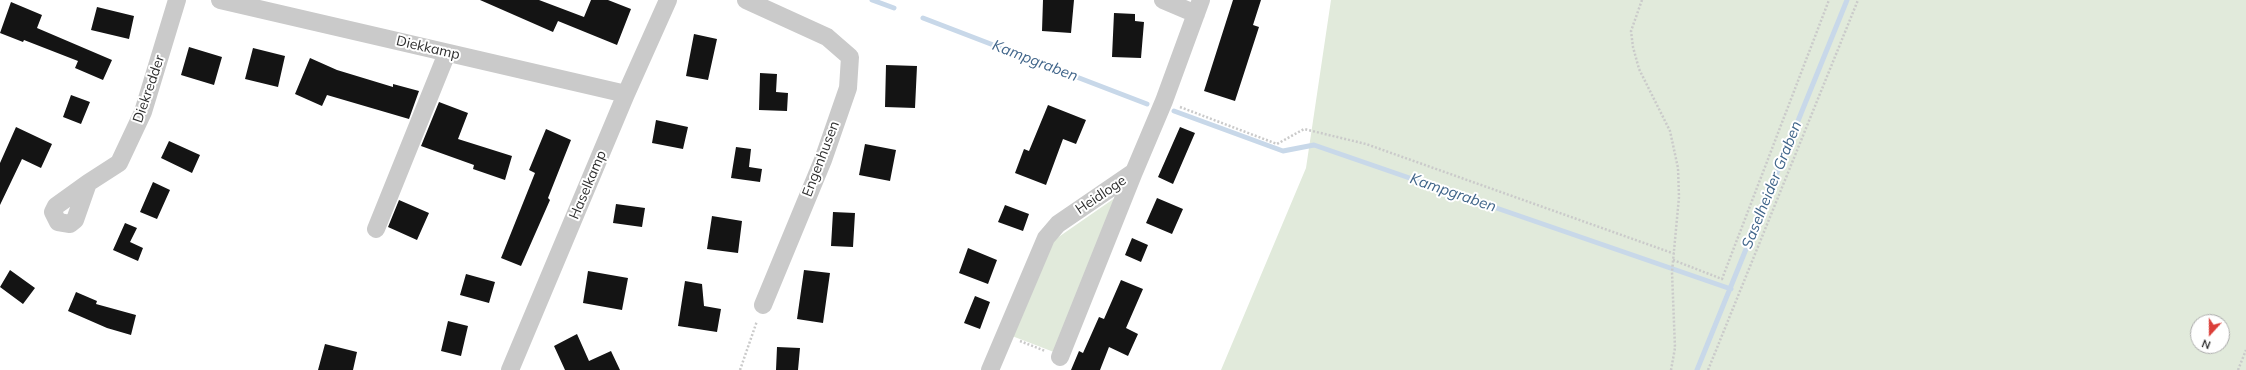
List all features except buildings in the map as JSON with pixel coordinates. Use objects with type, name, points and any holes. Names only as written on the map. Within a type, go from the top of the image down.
[{"type":"street","name":"Diekredder","points":[[88,183],[119,163],[122,157],[143,112],[177,0]]},
{"type":"street","name":"Haselkamp","points":[[510,370],[626,94],[668,0]]},
{"type":"street","name":"Engenhusen","points":[[746,0],[827,37],[850,57],[848,88],[822,160],[763,305]]},
{"type":"street","points":[[1163,0],[1199,7]]},
{"type":"street","name":"Diekkamp","points":[[227,1],[626,94]]},
{"type":"street","name":"Heidloge","points":[[990,370],[1046,238],[1058,224],[1134,172],[1164,101],[1199,7]]},
{"type":"street","points":[[376,229],[447,52]]},
{"type":"street","points":[[1060,357],[1134,172]]},
{"type":"path","points":[[1642,0],[1631,31],[1633,47],[1639,69],[1670,131],[1678,168],[1679,197],[1675,254],[1672,265],[1675,348],[1671,370]]},
{"type":"path","points":[[1673,260],[1722,279],[1829,0]]},
{"type":"path","points":[[1708,370],[1858,0]]},
{"type":"path","points":[[1164,101],[1277,144],[1304,129],[1366,144],[1675,254]]},
{"type":"path","points":[[740,370],[763,305]]},
{"type":"path","points":[[1005,336],[1060,357]]},
{"type":"path","points":[[2238,370],[2246,350]]},
{"type":"green space","points":[[1331,0],[2246,0],[2246,370],[1221,370],[1306,168]]},
{"type":"green space","points":[[1122,193],[1059,354],[1012,336],[1047,245]]},
{"type":"waterway","name":"Kampgraben","points":[[872,0],[894,8]]},
{"type":"waterway","name":"Saselheider Graben","points":[[1697,370],[1847,0]]},
{"type":"waterway","name":"Kampgraben","points":[[923,18],[1147,104]]},
{"type":"waterway","name":"Kampgraben","points":[[1174,111],[1283,151],[1314,145],[1731,289]]}]
